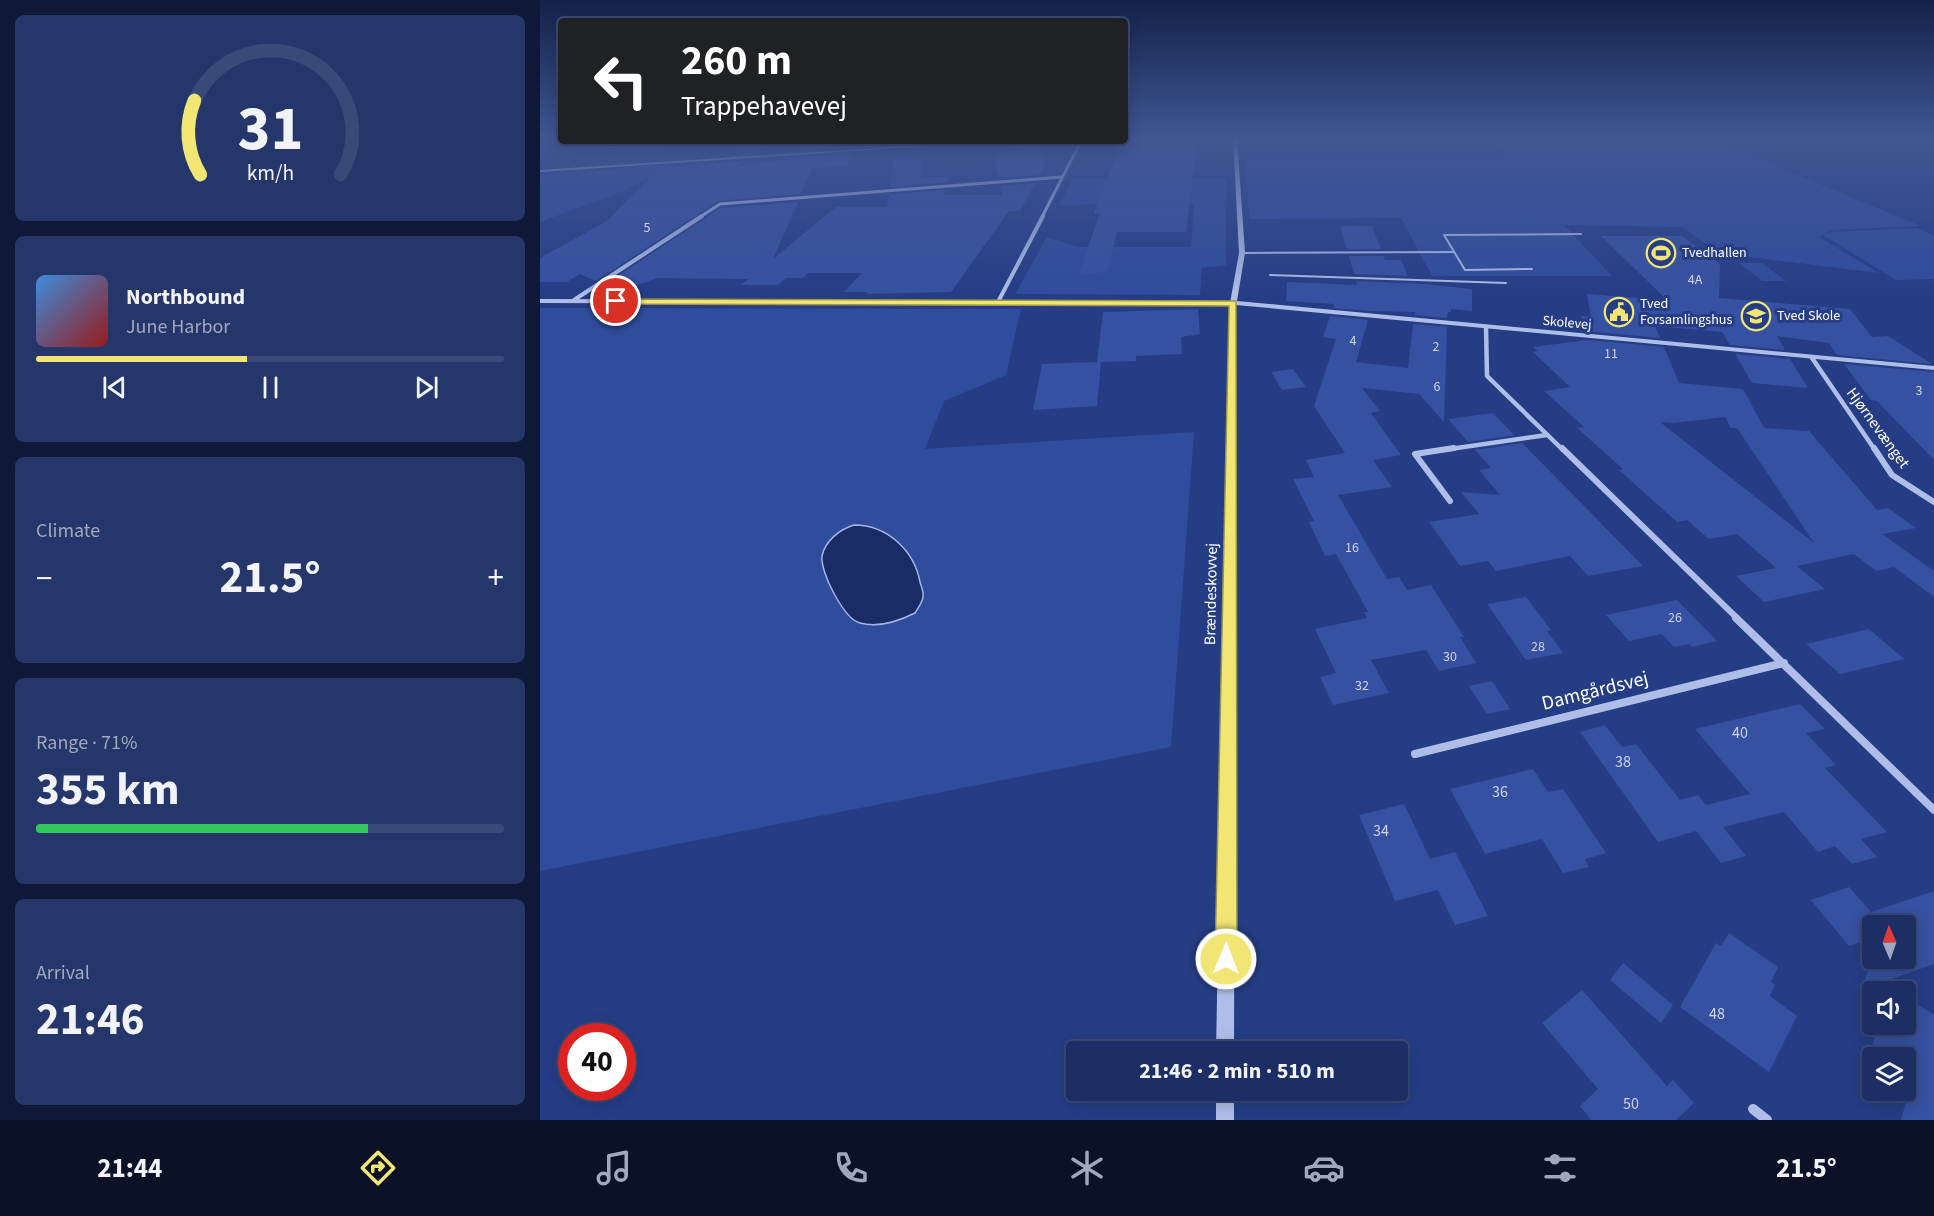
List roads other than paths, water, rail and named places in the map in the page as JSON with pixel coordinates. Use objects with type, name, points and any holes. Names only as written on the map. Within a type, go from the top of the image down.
[{"type":"street","points":[[572,301],[720,204],[894,190]]},
{"type":"street","points":[[998,302],[1055,190]]},
{"type":"street","name":"Brændeskovvej","points":[[1225,1041],[1233,303],[1242,253],[1238,190]]},
{"type":"street","points":[[540,301],[1233,303]]},
{"type":"street","name":"Skolevej","points":[[1233,303],[1934,368]]},
{"type":"street","points":[[1486,327],[1487,376],[1934,810]]},
{"type":"street","name":"Hjørnevænget","points":[[1812,358],[1892,475],[1934,502]]},
{"type":"street","points":[[1450,501],[1415,454],[1547,435]]},
{"type":"street","name":"Damgårdsvej","points":[[1415,754],[1784,663]]},
{"type":"street","points":[[1225,1101],[1225,1120]]},
{"type":"street","points":[[1753,1109],[1767,1120]]},
{"type":"lane","points":[[1532,269],[1465,270],[1444,235],[1581,234]]},
{"type":"lane","points":[[1242,253],[1454,252]]},
{"type":"lane","points":[[1270,275],[1506,284]]},
{"type":"place","name":"Tvedhallen","points":[[1661,253]]},
{"type":"place","name":"Tved Forsamlingshus","points":[[1619,312]]},
{"type":"place","name":"Tved Skole","points":[[1756,316]]}]
